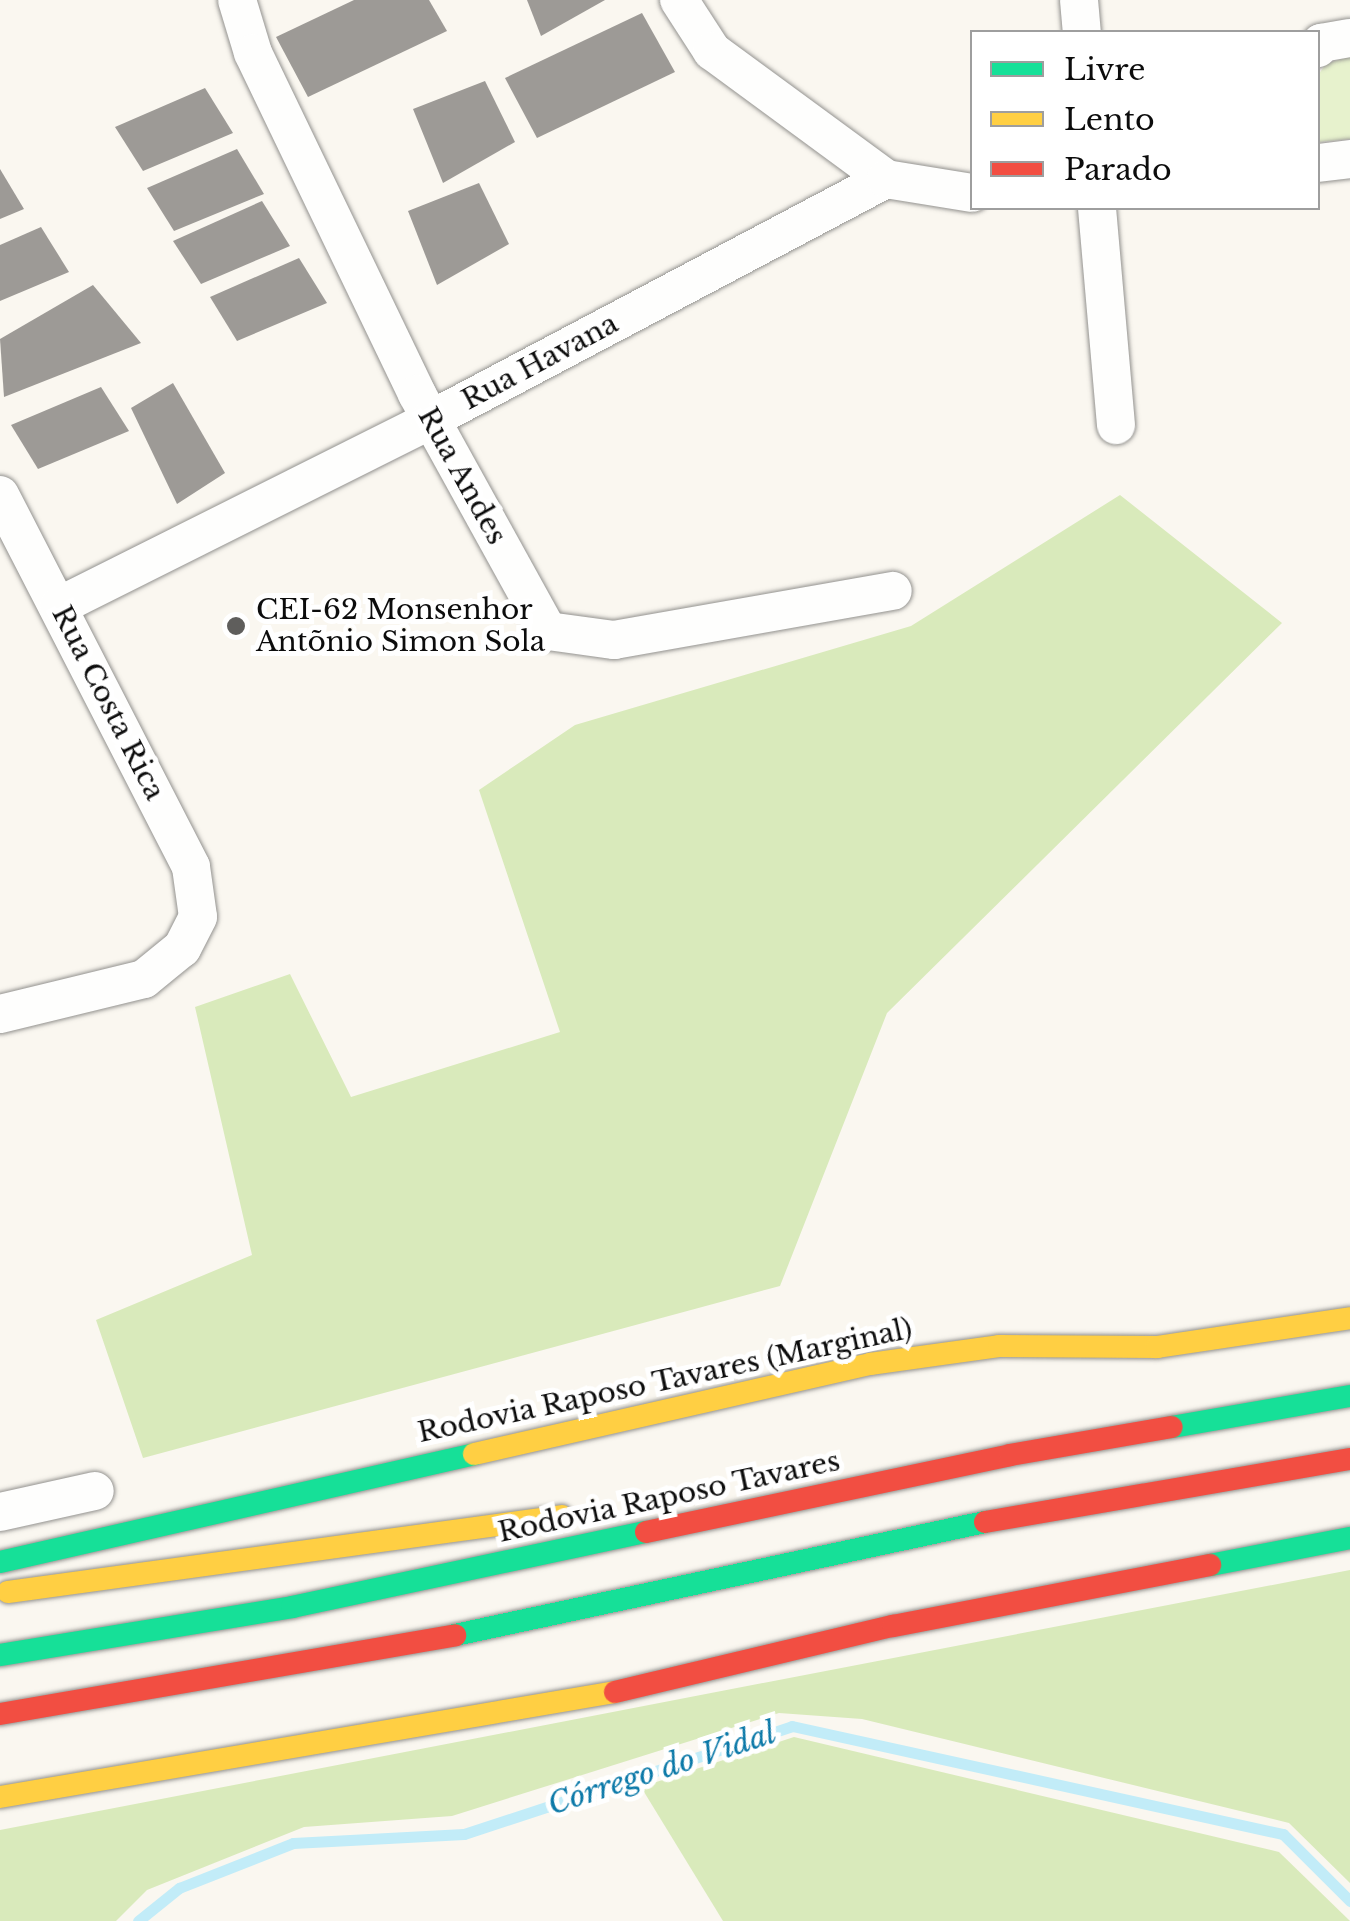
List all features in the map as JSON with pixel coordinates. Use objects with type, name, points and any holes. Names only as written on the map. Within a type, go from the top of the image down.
[{"type":"highway","name":"Rodovia Raposo Tavares (Marginal)","points":[[0,1562],[870,1364],[999,1346],[1158,1346],[1350,1318]]},
{"type":"highway","name":"Rodovia Raposo Tavares","points":[[0,1655],[292,1608],[1010,1455],[1350,1396]]},
{"type":"highway","points":[[674,1501],[1010,1455]]},
{"type":"highway","points":[[0,1714],[403,1646],[918,1533],[1350,1459]]},
{"type":"highway","points":[[0,1593],[594,1512]]},
{"type":"highway","points":[[0,1797],[568,1703],[894,1626],[1350,1538]]},
{"type":"street","name":"Rua Andes","points":[[237,0],[253,54],[430,420],[548,630],[614,640],[894,591]]},
{"type":"street","points":[[679,0],[712,51],[886,179],[970,193]]},
{"type":"street","points":[[1079,0],[1082,30]]},
{"type":"street","points":[[1320,46],[1350,38]]},
{"type":"street","points":[[1320,163],[1350,159]]},
{"type":"street","name":"Rua Havana","points":[[59,606],[430,420],[886,179]]},
{"type":"street","points":[[1097,210],[1116,425]]},
{"type":"street","name":"Rua Costa Rica","points":[[0,495],[16,564],[59,606],[191,867],[198,917],[182,948],[144,980],[0,1014]]},
{"type":"street","points":[[0,1512],[95,1491]]},
{"type":"green space","points":[[1350,56],[1350,139],[1320,142],[1320,72],[1326,64]]},
{"type":"green space","points":[[1120,495],[1282,623],[887,1013],[780,1286],[143,1458],[96,1320],[252,1255],[195,1007],[290,974],[351,1097],[560,1032],[479,790],[575,725],[911,626]]},
{"type":"green space","points":[[1350,1570],[1350,1883],[1289,1823],[862,1719],[779,1713],[452,1816],[304,1827],[147,1890],[116,1921],[0,1921],[0,1830]]},
{"type":"green space","points":[[794,1737],[1279,1852],[1350,1921],[723,1921],[641,1787]]},
{"type":"building","points":[[354,0],[429,0],[447,31],[308,97],[276,37]]},
{"type":"building","points":[[527,0],[605,0],[541,36]]},
{"type":"building","points":[[642,13],[675,72],[537,138],[505,78]]},
{"type":"building","points":[[485,81],[515,142],[443,183],[413,109]]},
{"type":"building","points":[[205,88],[233,133],[143,171],[115,127]]},
{"type":"building","points":[[237,149],[264,194],[174,231],[147,188]]},
{"type":"building","points":[[0,169],[24,209],[0,219]]},
{"type":"building","points":[[479,183],[509,244],[437,285],[408,211]]},
{"type":"building","points":[[262,201],[290,246],[201,284],[173,241]]},
{"type":"building","points":[[41,227],[69,272],[0,301],[0,245]]},
{"type":"building","points":[[299,258],[327,303],[237,341],[210,297]]},
{"type":"building","points":[[93,285],[141,343],[4,397],[0,339]]},
{"type":"building","points":[[173,383],[225,473],[177,504],[131,408]]},
{"type":"building","points":[[101,387],[129,431],[38,469],[11,425]]},
{"type":"waterway","name":"Córrego do Vidal","points":[[138,1921],[179,1888],[293,1843],[464,1834],[792,1726],[1283,1834],[1350,1901]]},
{"type":"traffic: fast","points":[[1172,1427],[1350,1396]]},
{"type":"traffic: fast","points":[[0,1562],[474,1454]]},
{"type":"traffic: fast","points":[[455,1635],[985,1522]]},
{"type":"traffic: fast","points":[[0,1655],[292,1607],[646,1532]]},
{"type":"traffic: fast","points":[[1210,1565],[1350,1538]]},
{"type":"traffic: slow","points":[[474,1454],[870,1364],[999,1346],[1157,1347],[1350,1318]]},
{"type":"traffic: slow","points":[[8,1592],[562,1516]]},
{"type":"traffic: slow","points":[[0,1797],[615,1692]]},
{"type":"traffic: jam","points":[[646,1532],[1010,1455],[1172,1427]]},
{"type":"traffic: jam","points":[[985,1522],[1350,1459]]},
{"type":"traffic: jam","points":[[615,1692],[893,1626],[1210,1565]]},
{"type":"traffic: jam","points":[[0,1714],[455,1635]]},
{"type":"place","name":"CEI-62 Monsenhor Antõnio Simon Sola","points":[[236,626]]}]
